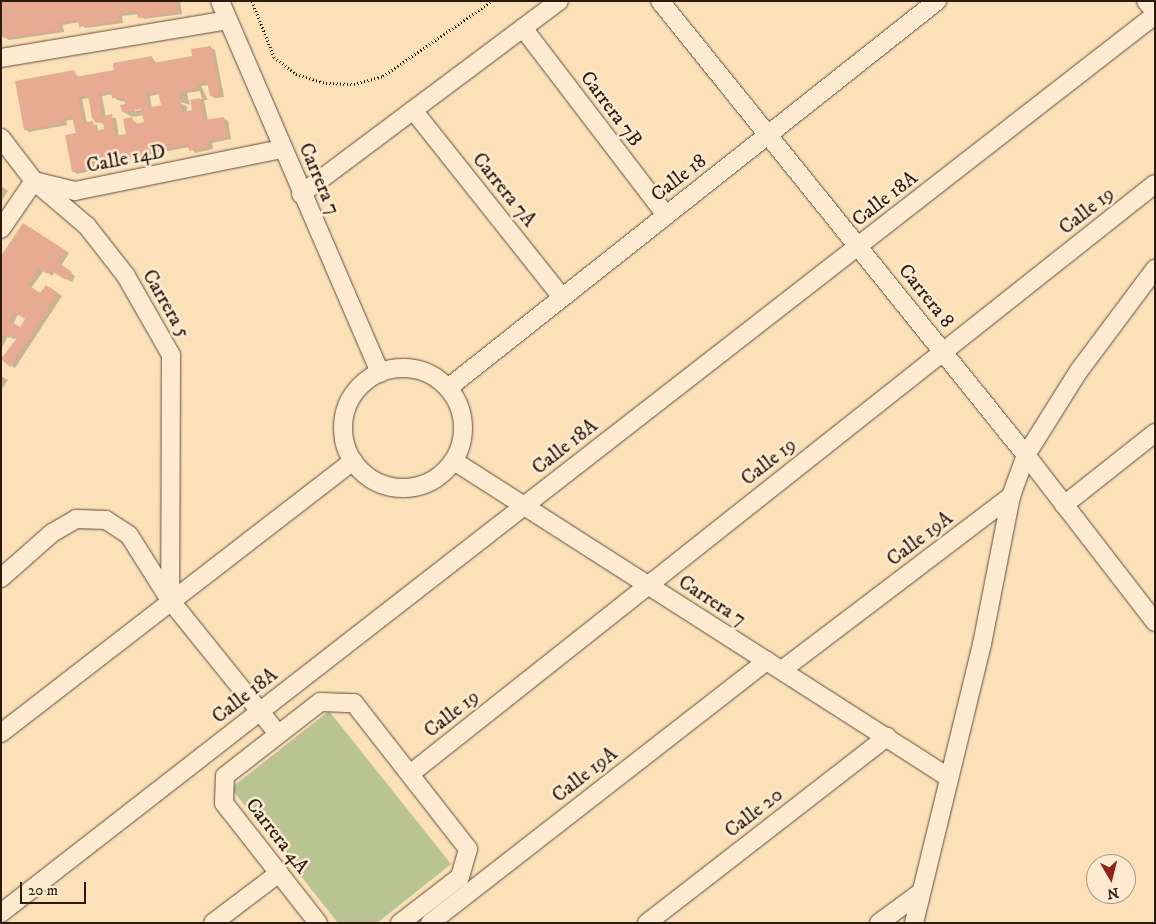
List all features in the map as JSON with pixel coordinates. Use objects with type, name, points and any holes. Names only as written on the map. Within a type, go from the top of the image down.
[{"type":"street","name":"Carrera 7","points":[[220,1],[301,194],[380,373]]},
{"type":"street","points":[[301,194],[559,1]]},
{"type":"street","name":"Carrera 8","points":[[660,1],[1151,610]]},
{"type":"street","name":"Calle 18","points":[[448,388],[936,1]]},
{"type":"street","points":[[1146,1],[1155,14]]},
{"type":"street","name":"Calle 18A","points":[[1,913],[1155,14]]},
{"type":"street","points":[[1,58],[228,20]]},
{"type":"street","name":"Carrera 7B","points":[[523,28],[666,215]]},
{"type":"street","name":"Carrera 7A","points":[[413,110],[562,297]]},
{"type":"street","name":"Carrera 5","points":[[1,138],[34,181],[93,233],[126,276],[171,355],[170,600]]},
{"type":"street","name":"Calle 14D","points":[[34,181],[75,190],[282,149]]},
{"type":"street","points":[[1,229],[34,181]]},
{"type":"street","name":"Calle 19","points":[[410,774],[1155,184]]},
{"type":"street","points":[[914,923],[948,776],[982,644],[1011,496],[1026,456],[1078,372],[1155,269]]},
{"type":"street","points":[[404,368],[428,373],[448,388],[456,398],[463,423],[463,436],[454,461],[432,481],[403,488],[375,481],[353,461],[343,433],[348,404],[361,386],[380,373],[404,368]]},
{"type":"street","points":[[1064,504],[1155,433]]},
{"type":"street","points":[[1,733],[170,600],[353,461]]},
{"type":"street","name":"Carrera 7","points":[[454,461],[948,776]]},
{"type":"street","name":"Calle 19A","points":[[782,670],[1011,496]]},
{"type":"street","points":[[1,578],[60,528],[76,519],[106,520],[129,535],[170,600],[278,734]]},
{"type":"street","name":"Calle 19A","points":[[430,923],[767,661]]},
{"type":"street","name":"Carrera 4A","points":[[318,923],[224,803],[225,776],[320,702],[354,702],[468,850],[460,877],[407,921]]},
{"type":"street","name":"Calle 20","points":[[647,923],[886,737]]},
{"type":"street","points":[[213,923],[279,873]]},
{"type":"street","points":[[879,923],[921,892]]},
{"type":"path","points":[[252,1],[274,57],[296,74],[326,83],[354,84],[382,76],[492,1]]},
{"type":"green space","points":[[329,711],[451,864],[377,923],[338,923],[231,788]]},
{"type":"building","points":[[1,1],[176,1],[178,12],[138,18],[137,11],[118,14],[119,21],[79,27],[78,20],[59,23],[60,30],[3,38]]},
{"type":"building","points":[[211,46],[220,95],[210,96],[207,82],[197,84],[198,88],[179,92],[182,112],[192,110],[190,100],[200,98],[204,120],[224,117],[227,137],[208,141],[209,147],[189,151],[188,144],[90,162],[91,168],[72,172],[65,135],[76,133],[72,117],[62,119],[63,123],[24,130],[15,81],[74,70],[75,77],[114,70],[113,63],[152,56],[153,63],[192,56],[191,49]],"holes":[[[111,92],[112,98],[124,98],[125,104],[120,105],[122,112],[141,109],[144,122],[134,124],[132,117],[123,119],[126,134],[115,136],[112,114],[102,116],[98,94]],[[158,92],[161,105],[148,108],[146,94]],[[88,95],[92,118],[96,123],[103,121],[104,129],[95,131],[93,121],[83,123],[78,97]]]},
{"type":"building","points":[[23,223],[65,250],[57,262],[72,272],[66,280],[50,270],[47,274],[39,268],[33,276],[28,285],[40,293],[46,285],[58,293],[10,367],[1,359],[17,338],[12,334],[9,338],[3,334],[1,338],[1,256]],"holes":[[[14,312],[25,319],[20,327],[9,320]]]}]
